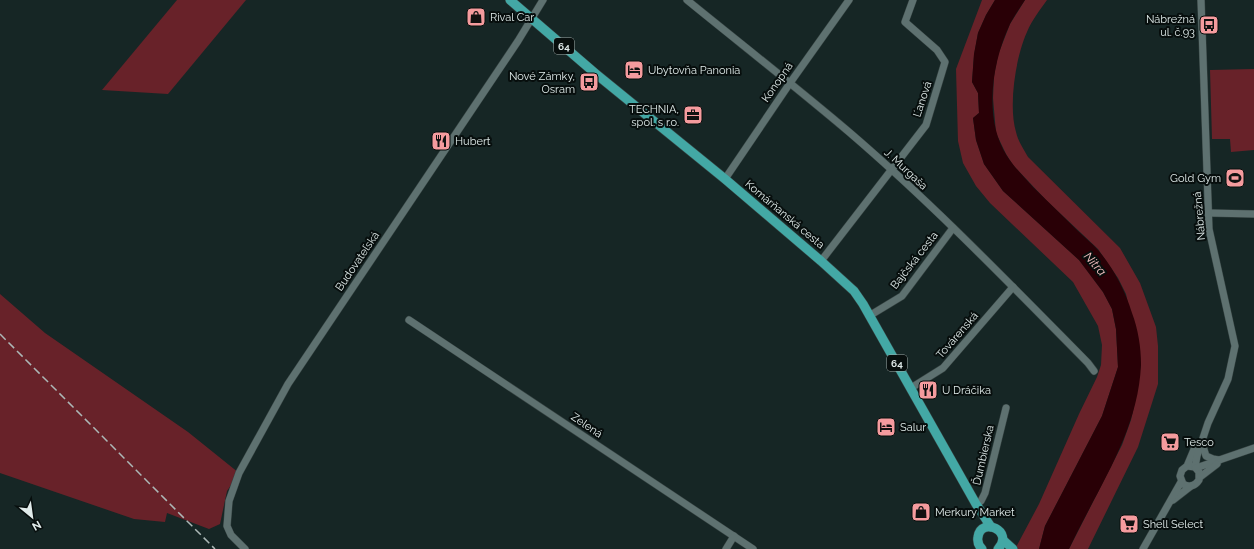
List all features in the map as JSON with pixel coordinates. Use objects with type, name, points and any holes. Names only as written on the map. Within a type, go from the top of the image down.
[{"type":"main road","name":"Komárňanská cesta","points":[[510,0],[596,74],[725,179],[822,261],[854,291],[870,316],[976,504],[991,527]]},
{"type":"main road","name":"Komárňanská cesta","points":[[976,504],[977,540]]},
{"type":"main road","points":[[977,540],[986,527],[991,527]]},
{"type":"main road","name":"64","points":[[991,527],[1000,531],[1003,540],[1013,549]]},
{"type":"main road","name":"64","points":[[977,540],[982,549]]},
{"type":"main road","points":[[998,549],[1003,540]]},
{"type":"street","name":"Budovateľská","points":[[245,549],[227,528],[228,506],[238,473],[288,384],[413,199],[543,0]]},
{"type":"street","name":"J. Murgaša","points":[[687,0],[849,132],[890,169],[1013,287],[1088,363],[1094,371]]},
{"type":"street","name":"Konopná","points":[[725,179],[790,83],[849,0]]},
{"type":"street","name":"Ľanová","points":[[822,261],[890,169],[926,125],[946,62],[938,50],[905,22],[913,0]]},
{"type":"street","name":"Nábrežná","points":[[1187,466],[1228,379],[1235,346],[1209,229],[1201,0]]},
{"type":"street","points":[[1209,213],[1254,214]]},
{"type":"street","name":"Bajčská cesta","points":[[870,316],[902,296],[953,228]]},
{"type":"street","name":"Továrenská","points":[[911,388],[943,368],[1013,287]]},
{"type":"street","name":"Zelená","points":[[409,320],[753,549]]},
{"type":"street","name":"Ďumbierska","points":[[976,504],[981,501],[986,493],[1006,408]]},
{"type":"street","name":"Nábrežná","points":[[1195,468],[1208,423]]},
{"type":"street","points":[[1202,443],[1206,456],[1213,459],[1222,460]]},
{"type":"street","points":[[1191,486],[1182,482],[1180,473],[1187,466],[1195,468],[1254,448]]},
{"type":"street","points":[[1170,503],[1198,482],[1200,478],[1222,460]]},
{"type":"street","points":[[1195,468],[1199,472],[1200,478]]},
{"type":"street","points":[[1143,549],[1182,482]]},
{"type":"street","points":[[726,549],[734,536]]},
{"type":"shaded area","points":[[177,0],[246,0],[168,94],[102,90]]},
{"type":"shaded area","points":[[982,0],[995,0],[978,33],[974,55],[972,82],[978,93],[979,113],[973,118],[976,140],[984,164],[1003,191],[1079,260],[1103,292],[1112,309],[1116,329],[1118,367],[1102,416],[1045,526],[1039,549],[1015,549],[1039,504],[1097,377],[1101,365],[1102,345],[1098,326],[1073,282],[990,203],[976,186],[963,163],[958,141],[956,69]]},
{"type":"shaded area","points":[[1025,0],[1047,0],[1027,32],[1023,42],[1014,81],[1013,108],[1018,138],[1028,157],[1120,248],[1140,283],[1156,327],[1158,346],[1158,384],[1138,447],[1088,549],[1069,549],[1122,445],[1131,420],[1141,364],[1126,294],[1118,278],[1098,249],[1046,200],[1013,165],[996,133],[993,98],[994,76],[998,55],[1010,24]]},
{"type":"shaded area","points":[[1254,69],[1254,150],[1231,152],[1230,139],[1212,139],[1210,70]]},
{"type":"shaded area","points":[[0,294],[45,333],[188,432],[239,473],[227,491],[220,524],[209,529],[167,513],[165,522],[134,519],[0,473]]},
{"type":"water","name":"Nitra","points":[[995,0],[1025,0],[1012,21],[1004,39],[995,73],[993,108],[995,125],[1000,141],[1007,156],[1019,172],[1096,247],[1104,257],[1118,280],[1129,304],[1136,325],[1140,345],[1141,365],[1138,390],[1124,437],[1069,549],[1039,549],[1045,526],[1102,416],[1118,367],[1116,329],[1112,309],[1103,292],[1079,260],[1003,191],[984,164],[976,140],[973,118],[979,113],[978,93],[972,82],[974,54],[978,33]]},
{"type":"railway","points":[[0,334],[215,549]]},
{"type":"place","name":"Rival Car","points":[[476,17]]},
{"type":"place","name":"Nábrežná ul. č.93","points":[[1209,25]]},
{"type":"place","name":"Ubytovňa Panonia","points":[[634,70]]},
{"type":"place","name":"Nové Zámky, Osram","points":[[589,82]]},
{"type":"place","name":"TECHNIA, spol. s r.o.","points":[[693,115]]},
{"type":"place","name":"Hubert","points":[[441,141]]},
{"type":"place","name":"Gold Gym","points":[[1235,178]]},
{"type":"place","name":"U Dráčika","points":[[928,390]]},
{"type":"place","name":"Salur","points":[[886,427]]},
{"type":"place","name":"Tesco","points":[[1170,442]]},
{"type":"place","name":"Merkury Market","points":[[921,512]]},
{"type":"place","name":"Shell Select","points":[[1129,524]]}]
